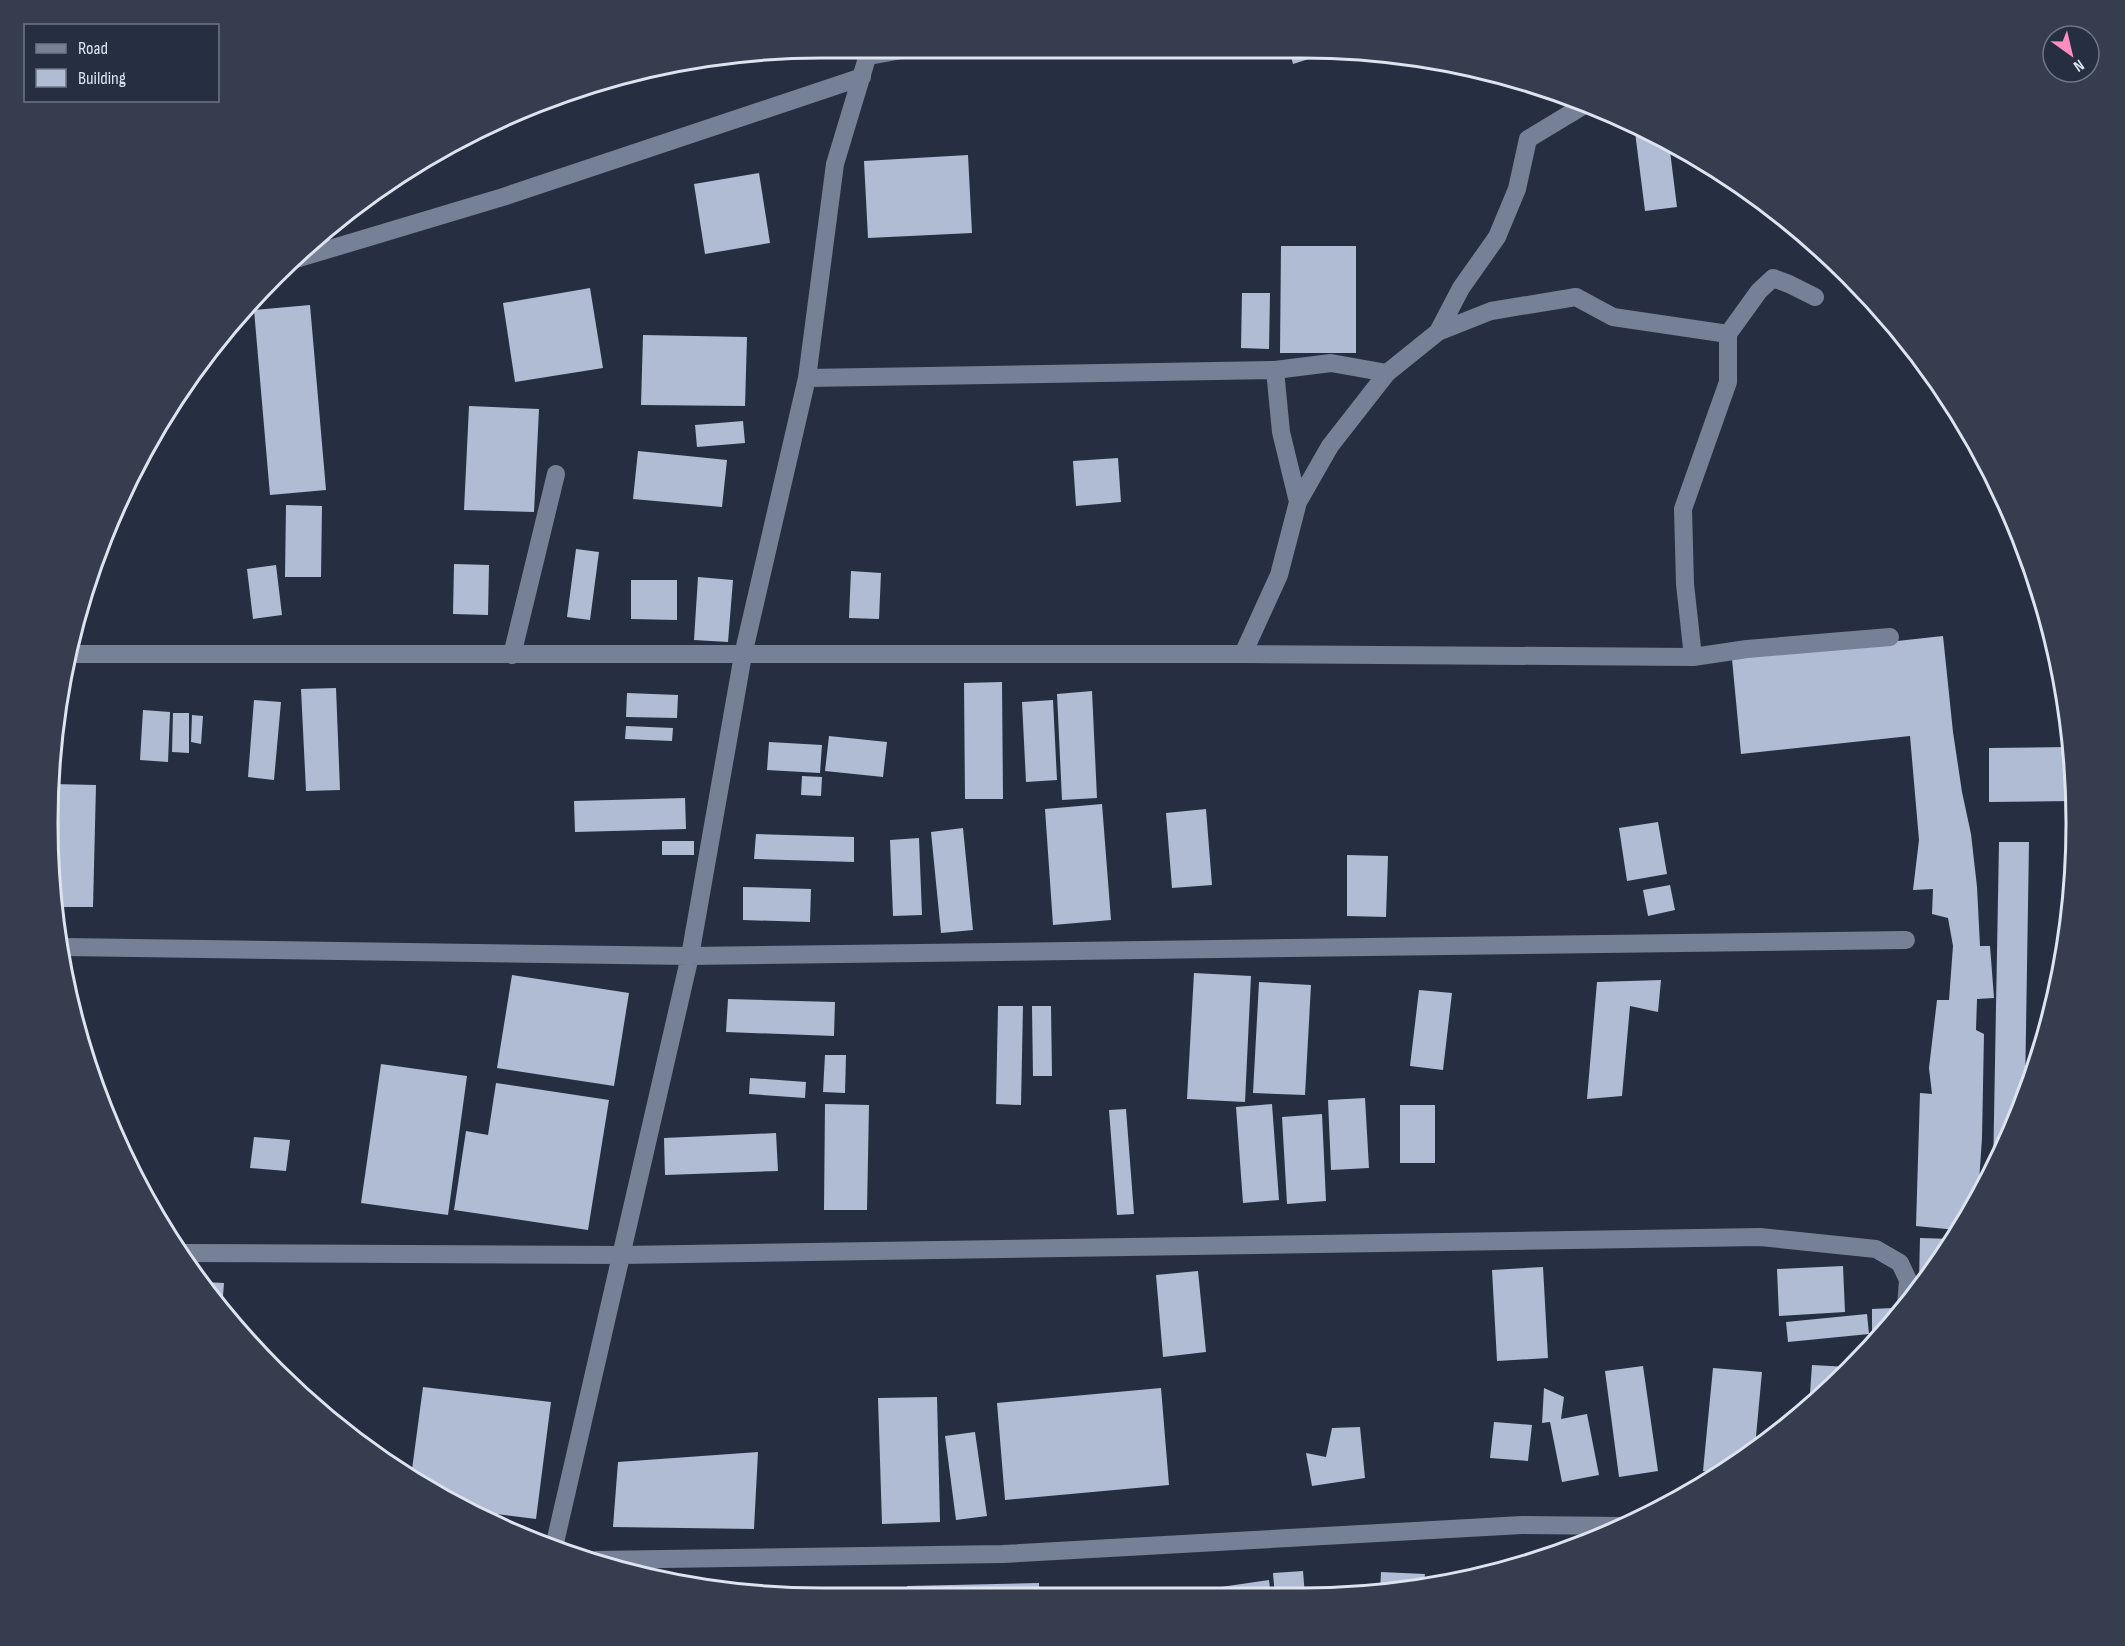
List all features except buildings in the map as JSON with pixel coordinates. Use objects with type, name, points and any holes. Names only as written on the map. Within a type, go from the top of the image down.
[{"type":"street","points":[[556,1539],[690,956],[743,655],[807,378],[835,164],[867,58]]},
{"type":"street","points":[[312,254],[503,197],[862,76]]},
{"type":"street","points":[[1438,332],[1461,288],[1497,237],[1517,189],[1528,139],[1576,110]]},
{"type":"street","points":[[1693,657],[1685,584],[1683,509],[1728,382],[1728,334],[1758,291],[1773,278],[1815,297]]},
{"type":"street","points":[[1243,654],[1279,575],[1298,502],[1330,447],[1387,373],[1438,332],[1491,311],[1576,297],[1613,317],[1728,334]]},
{"type":"street","points":[[807,378],[1275,370],[1331,363],[1387,373]]},
{"type":"street","points":[[1275,370],[1281,432],[1298,502]]},
{"type":"street","points":[[512,655],[556,474]]},
{"type":"street","points":[[78,654],[1243,654],[1693,657],[1747,649],[1890,637]]},
{"type":"street","points":[[69,947],[690,956],[1906,940]]},
{"type":"street","points":[[191,1253],[621,1255],[1760,1237],[1876,1249],[1900,1263],[1908,1280],[1907,1290]]},
{"type":"street","points":[[620,1560],[1003,1554],[1522,1525],[1602,1526]]}]
